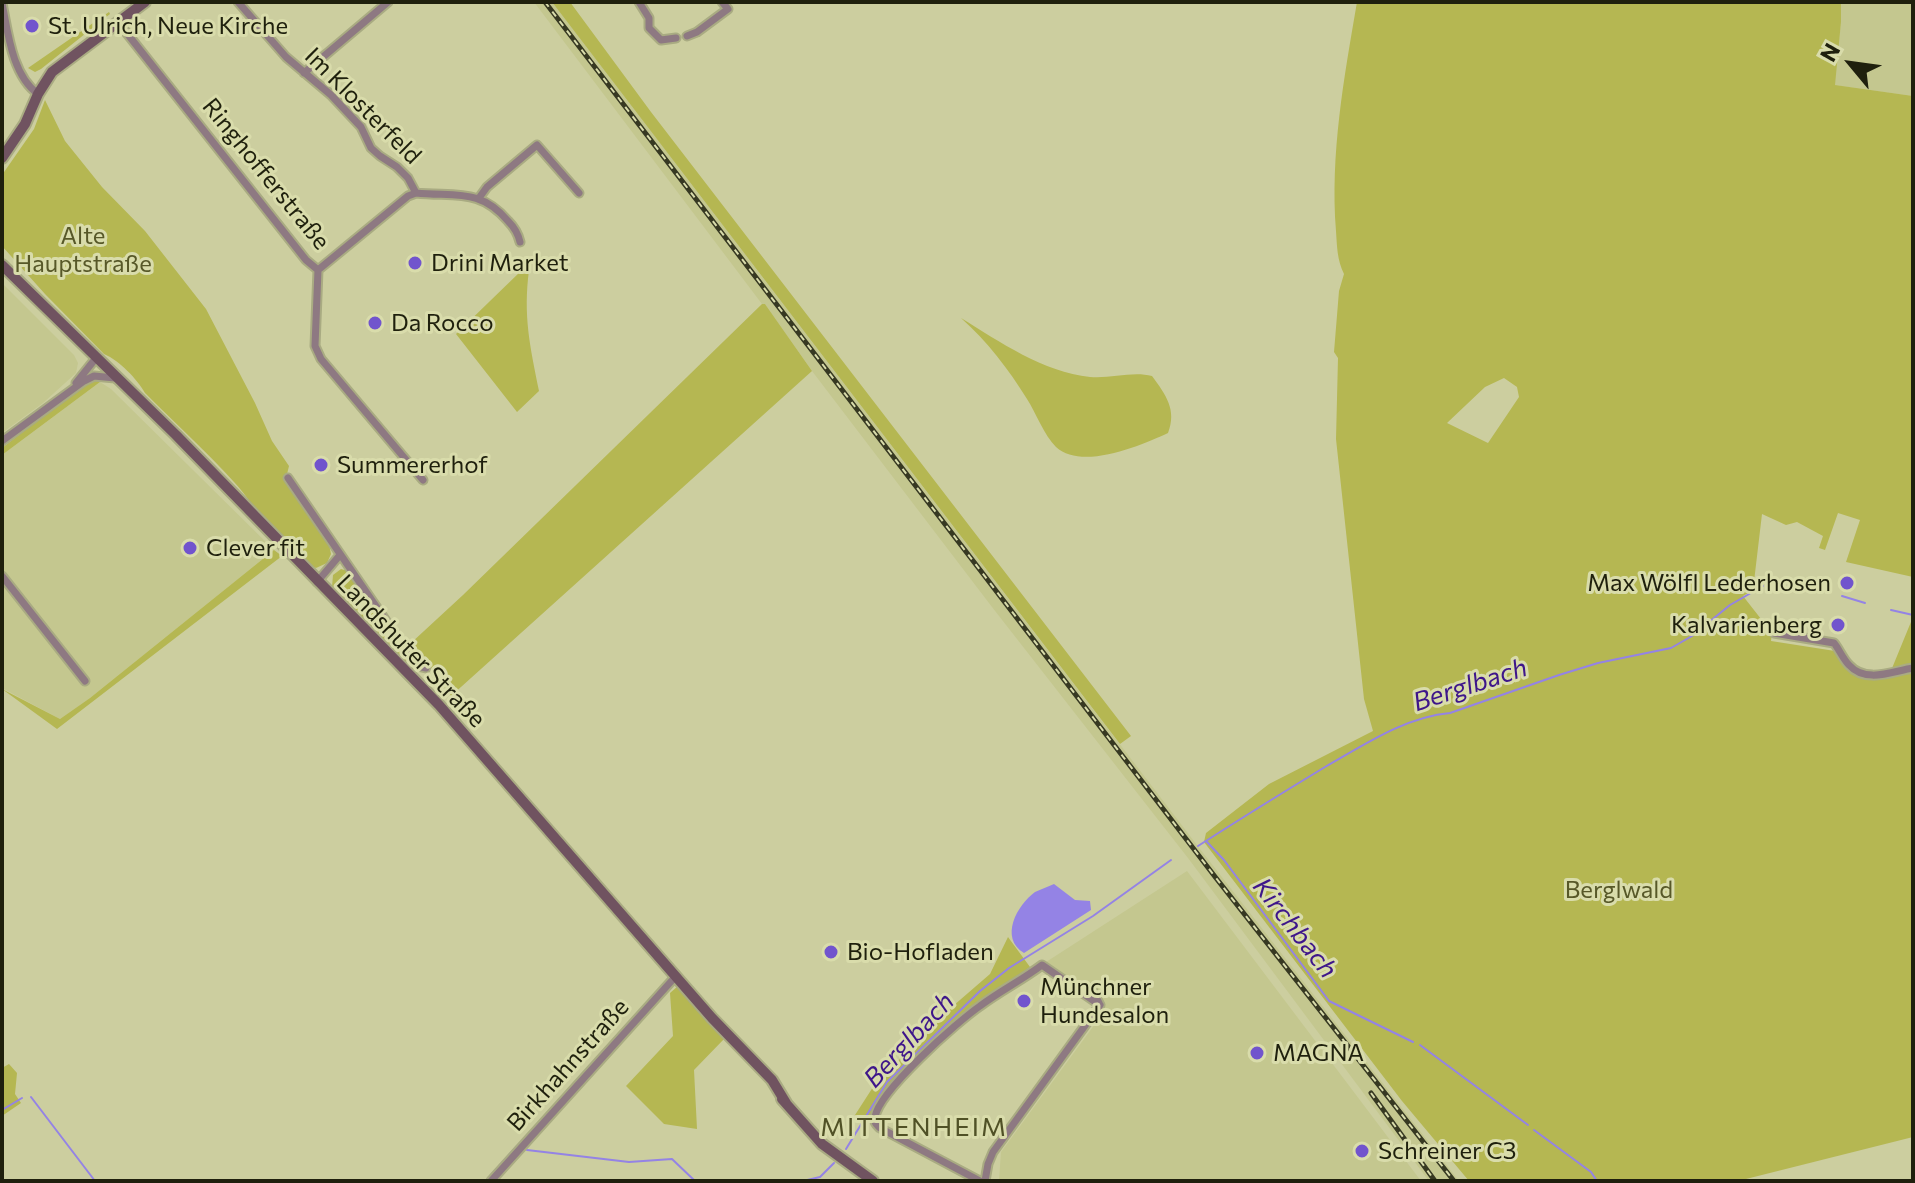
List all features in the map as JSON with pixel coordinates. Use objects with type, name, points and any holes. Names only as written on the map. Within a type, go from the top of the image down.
[{"type":"main road","points":[[2,158],[25,124],[52,72],[145,2]]},
{"type":"main road","name":"Landshuter Straße","points":[[2,265],[185,444],[439,705],[676,976]]},
{"type":"main road","points":[[676,976],[772,1080],[786,1103],[834,1154],[873,1181]]},
{"type":"street","name":"Im Klosterfeld","points":[[238,2],[259,28],[361,127],[371,148],[397,167],[416,193],[479,198]]},
{"type":"street","points":[[304,73],[388,2]]},
{"type":"street","points":[[639,2],[654,36],[661,40],[676,38]]},
{"type":"street","points":[[687,36],[728,9],[722,2]]},
{"type":"street","points":[[2,3],[15,56],[31,89],[38,94]]},
{"type":"street","name":"Ringhofferstraße","points":[[118,22],[306,260],[318,270],[315,346],[321,359],[423,480]]},
{"type":"street","points":[[520,242],[518,232],[495,205],[479,198],[487,187],[537,145],[579,193]]},
{"type":"street","points":[[318,270],[408,196],[416,193]]},
{"type":"street","points":[[72,388],[96,358]]},
{"type":"street","points":[[2,441],[72,388],[94,376],[117,378]]},
{"type":"street","points":[[288,478],[417,666],[426,668]]},
{"type":"street","points":[[317,582],[340,555]]},
{"type":"street","points":[[2,576],[85,681]]},
{"type":"street","points":[[1774,633],[1834,643],[1848,664],[1866,674],[1884,675],[1913,668]]},
{"type":"street","points":[[1042,965],[1100,1005],[993,1152],[983,1181],[880,1128],[875,1122],[875,1116],[899,1080],[946,1033],[984,1003],[1042,965]]},
{"type":"street","name":"Birkhahnstraße","points":[[491,1181],[676,976]]},
{"type":"street","points":[[1091,988],[1100,1005]]},
{"type":"shaded area","points":[[534,2],[552,2],[1200,849],[1459,1181],[1429,1181],[1188,858],[992,607]]},
{"type":"shaded area","points":[[1841,2],[1913,2],[1913,96],[1834,85]]},
{"type":"shaded area","points":[[2,283],[74,355],[78,363],[76,373],[43,403],[2,433]]},
{"type":"shaded area","points":[[100,382],[111,389],[274,550],[60,719],[2,688],[2,455]]},
{"type":"shaded area","points":[[1187,871],[1421,1181],[999,1181],[1001,1152],[1106,1009],[1043,964]]},
{"type":"shaded area","points":[[1054,884],[1075,900],[1090,901],[1091,910],[1024,953],[1013,939],[1013,922],[1028,898]]},
{"type":"green space","points":[[552,2],[570,2],[651,112],[1131,736],[1120,744]]},
{"type":"green space","name":"Berglwald","points":[[1357,2],[1841,2],[1835,85],[1913,96],[1913,577],[1846,562],[1860,520],[1838,513],[1825,550],[1819,548],[1823,536],[1797,522],[1786,525],[1762,514],[1753,590],[1743,596],[1772,633],[1771,641],[1835,651],[1851,669],[1870,676],[1888,678],[1913,617],[1913,1137],[1738,1181],[1469,1181],[1402,1101],[1204,842],[1206,833],[1269,784],[1373,731],[1364,699],[1336,439],[1338,358],[1334,352],[1339,291],[1344,274],[1337,248],[1335,173],[1339,116]],"holes":[[[1504,378],[1517,387],[1519,397],[1488,443],[1447,423],[1485,387]]]},
{"type":"green space","points":[[109,12],[41,69],[35,72],[28,68]]},
{"type":"green space","name":"Alte Hauptstraße","points":[[45,100],[65,141],[102,187],[145,231],[206,309],[272,441],[289,466],[285,482],[329,544],[331,554],[327,563],[316,568],[292,552],[223,471],[145,393],[128,371],[104,354],[45,294],[2,246],[2,175],[34,129]]},
{"type":"green space","points":[[522,270],[529,270],[527,317],[539,391],[517,412],[456,334]]},
{"type":"green space","points":[[765,304],[812,371],[451,696],[411,643]]},
{"type":"green space","points":[[961,318],[1022,355],[1056,369],[1090,377],[1152,376],[1166,396],[1171,410],[1168,433],[1112,454],[1081,457],[1067,454],[1052,442],[1005,367]]},
{"type":"green space","points":[[100,382],[2,455],[2,448],[86,383]]},
{"type":"green space","points":[[274,550],[282,556],[57,729],[2,689],[60,719]]},
{"type":"green space","points":[[341,569],[348,571],[409,660],[405,662],[332,587],[333,575]]},
{"type":"green space","points":[[1008,937],[1030,967],[966,1013],[880,1101],[868,1123],[855,1115],[875,1084],[953,1006],[990,974]]},
{"type":"green space","points":[[678,986],[724,1039],[694,1070],[697,1129],[664,1124],[626,1086],[673,1036],[670,993]]},
{"type":"green space","points":[[9,1064],[17,1073],[15,1094],[21,1103],[2,1116],[2,1068]]},
{"type":"waterway","name":"Berglbach","points":[[1198,846],[1385,733],[1598,663],[1671,648],[1692,636],[1730,605],[1763,586]]},
{"type":"waterway","name":"Berglbach","points":[[1842,596],[1865,603]]},
{"type":"waterway","name":"Berglbach","points":[[1891,610],[1913,615]]},
{"type":"waterway","name":"Kirchbach","points":[[1207,842],[1224,860],[1329,1001],[1413,1042]]},
{"type":"waterway","name":"Berglbach","points":[[846,1149],[887,1082],[980,991],[1009,968],[1093,916],[1171,860]]},
{"type":"waterway","name":"Kirchbach","points":[[1420,1045],[1528,1125]]},
{"type":"waterway","name":"Berglbach","points":[[31,1097],[95,1181]]},
{"type":"waterway","name":"Berglbach","points":[[2,1110],[22,1098]]},
{"type":"waterway","name":"Kirchbach","points":[[1534,1130],[1591,1172],[1597,1181]]},
{"type":"waterway","name":"Berglbach","points":[[486,1181],[517,1146]]},
{"type":"waterway","name":"Berglbach","points":[[527,1150],[629,1162],[672,1159],[695,1181]]},
{"type":"waterway","name":"Berglbach","points":[[803,1181],[820,1177],[834,1163]]},
{"type":"railway","points":[[545,2],[1216,878],[1454,1181]]},
{"type":"railway","points":[[1371,1093],[1435,1181]]},
{"type":"place","name":"St. Ulrich, Neue Kirche","points":[[32,26]]},
{"type":"place","name":"Drini Market","points":[[415,263]]},
{"type":"place","name":"Da Rocco","points":[[375,323]]},
{"type":"place","name":"Summererhof","points":[[321,465]]},
{"type":"place","name":"Clever fit","points":[[190,548]]},
{"type":"place","name":"Max Wölfl Lederhosen","points":[[1847,583]]},
{"type":"place","name":"Kalvarienberg","points":[[1838,625]]},
{"type":"place","name":"Bio-Hofladen","points":[[831,952]]},
{"type":"place","name":"Münchner Hundesalon","points":[[1024,1001]]},
{"type":"place","name":"MAGNA","points":[[1257,1053]]},
{"type":"place","name":"Schreiner C3","points":[[1362,1151]]},
{"type":"district","name":"MITTENHEIM","points":[[914,1127]]}]
